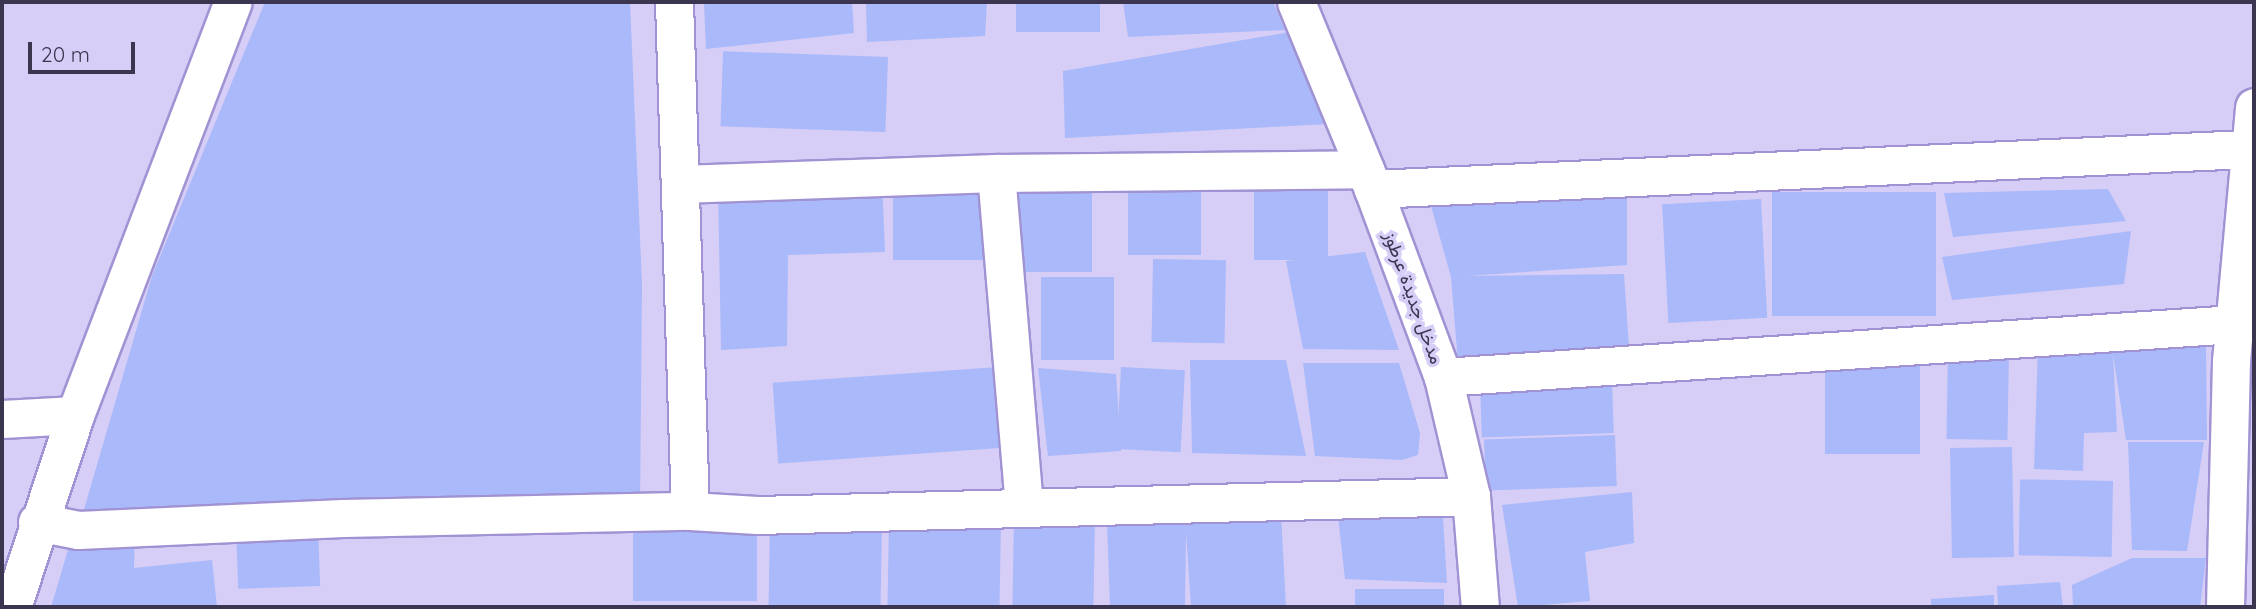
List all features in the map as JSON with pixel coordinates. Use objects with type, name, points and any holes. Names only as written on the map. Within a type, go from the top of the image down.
[{"type":"street","points":[[12,607],[37,522],[75,415],[233,2]]},
{"type":"street","points":[[674,2],[690,511]]},
{"type":"street","name":"مدخل جديدة عرطوز","points":[[1296,2],[1369,179],[1443,377],[1471,496],[1480,607]]},
{"type":"street","points":[[2225,607],[2243,357],[2234,324],[2248,149],[2254,107]]},
{"type":"street","points":[[680,184],[996,173],[1369,179],[2248,149]]},
{"type":"street","points":[[996,173],[1024,508]]},
{"type":"street","points":[[1443,377],[2234,324]]},
{"type":"street","points":[[2,419],[75,415]]},
{"type":"street","points":[[37,522],[78,530],[343,518],[690,511],[757,515],[1471,496]]},
{"type":"building","points":[[265,2],[630,2],[642,285],[640,509],[78,530],[152,276]]},
{"type":"building","points":[[704,2],[852,2],[854,33],[706,49]]},
{"type":"building","points":[[866,2],[987,2],[985,36],[867,42]]},
{"type":"building","points":[[1016,2],[1100,2],[1100,32],[1016,32]]},
{"type":"building","points":[[1123,2],[1273,2],[1285,30],[1128,37]]},
{"type":"building","points":[[1290,32],[1328,124],[1065,138],[1063,71]]},
{"type":"building","points":[[723,51],[888,57],[885,132],[720,126]]},
{"type":"building","points":[[1128,173],[1201,173],[1201,255],[1128,255]]},
{"type":"building","points":[[1254,177],[1328,177],[1328,260],[1254,260]]},
{"type":"building","points":[[882,179],[885,252],[788,255],[787,346],[721,350],[718,186]]},
{"type":"building","points":[[893,184],[985,184],[985,260],[893,260]]},
{"type":"building","points":[[2108,189],[2126,221],[1953,237],[1944,193]]},
{"type":"building","points":[[1019,190],[1092,190],[1092,272],[1019,272]]},
{"type":"building","points":[[1772,192],[1936,192],[1936,316],[1772,316]]},
{"type":"building","points":[[1627,198],[1627,265],[1466,276],[1624,274],[1629,347],[1458,363],[1451,277],[1431,206]]},
{"type":"building","points":[[1761,199],[1767,318],[1668,323],[1662,204]]},
{"type":"building","points":[[2131,231],[2124,284],[1952,300],[1942,257]]},
{"type":"building","points":[[1365,252],[1399,350],[1303,349],[1286,261]]},
{"type":"building","points":[[1153,259],[1226,260],[1225,343],[1152,342]]},
{"type":"building","points":[[1041,277],[1114,277],[1114,360],[1041,360]]},
{"type":"building","points":[[2038,346],[2206,347],[2207,440],[2126,440],[2113,354],[2117,432],[2084,433],[2083,471],[2034,469]]},
{"type":"building","points":[[1948,351],[2009,352],[2007,440],[1946,439]]},
{"type":"building","points":[[1190,360],[1286,360],[1306,456],[1192,453]]},
{"type":"building","points":[[1825,361],[1920,361],[1920,454],[1825,454]]},
{"type":"building","points":[[1303,363],[1399,363],[1420,433],[1418,455],[1402,460],[1315,456]]},
{"type":"building","points":[[1013,366],[1019,447],[778,464],[773,383]]},
{"type":"building","points":[[1121,367],[1185,370],[1181,452],[1117,449]]},
{"type":"building","points":[[1038,368],[1116,374],[1121,451],[1048,456]]},
{"type":"building","points":[[1612,382],[1614,433],[1482,438],[1480,387]]},
{"type":"building","points":[[1615,435],[1617,486],[1486,491],[1484,440]]},
{"type":"building","points":[[2128,442],[2204,442],[2187,551],[2132,550]]},
{"type":"building","points":[[2012,447],[2014,557],[1952,558],[1950,448]]},
{"type":"building","points":[[2020,479],[2113,481],[2112,557],[2019,555]]},
{"type":"building","points":[[1632,492],[1634,543],[1585,552],[1590,601],[1518,607],[1502,505]]},
{"type":"building","points":[[1442,501],[1447,583],[1345,579],[1337,508]]},
{"type":"building","points":[[1281,514],[1286,607],[1191,607],[1186,531],[1185,607],[1110,607],[1107,522],[1186,525],[1185,521]]},
{"type":"building","points":[[633,515],[757,515],[757,601],[633,601]]},
{"type":"building","points":[[1014,515],[1095,516],[1093,607],[1012,607]]},
{"type":"building","points":[[889,520],[1001,522],[999,607],[887,607]]},
{"type":"building","points":[[770,522],[882,524],[881,607],[769,607]]},
{"type":"building","points":[[318,525],[320,586],[238,589],[236,528]]},
{"type":"building","points":[[135,529],[134,568],[212,560],[217,607],[51,607],[73,533]]},
{"type":"building","points":[[2132,558],[2206,558],[2200,607],[2073,607],[2072,585]]},
{"type":"building","points":[[2060,582],[2063,607],[1998,607],[1997,586]]},
{"type":"building","points":[[1355,589],[1444,589],[1444,607],[1355,607]]},
{"type":"building","points":[[1994,595],[1994,607],[1931,607],[1931,599]]}]
